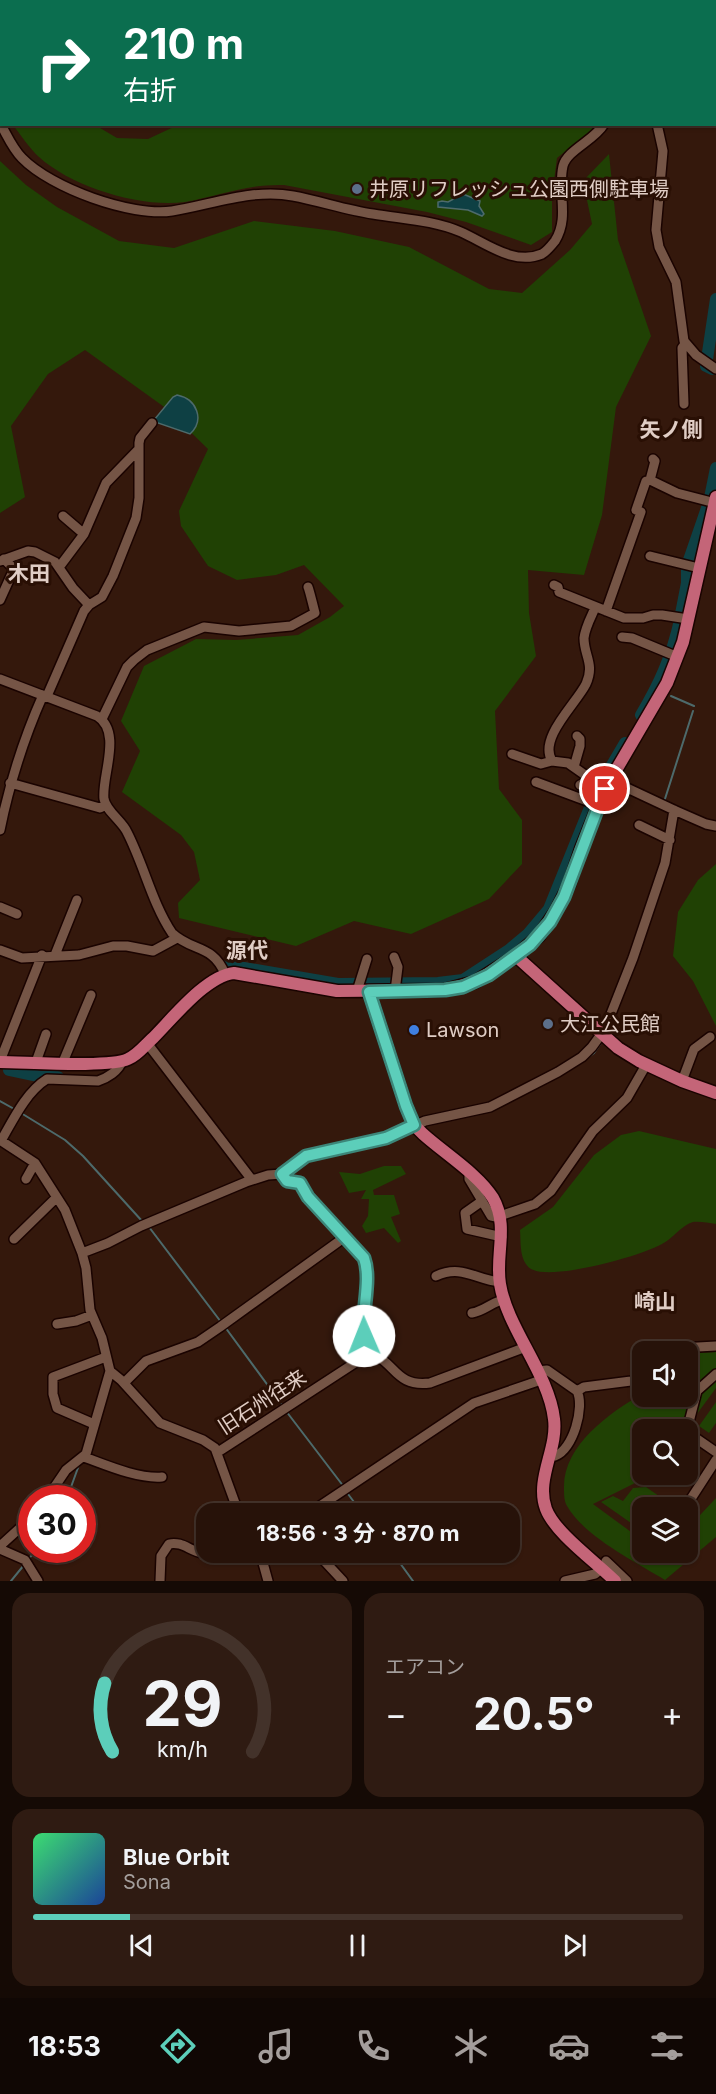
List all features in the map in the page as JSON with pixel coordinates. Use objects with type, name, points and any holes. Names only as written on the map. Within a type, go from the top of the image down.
[{"type":"main road","points":[[0,1062],[122,1061],[132,1057],[205,987],[225,974],[234,973],[326,989],[395,985],[445,990],[463,987],[489,975],[516,956],[543,931],[556,911],[598,805],[663,690],[688,619],[715,500]]},
{"type":"main road","points":[[516,956],[618,1048],[646,1065],[716,1093]]},
{"type":"main road","points":[[361,987],[414,1125],[490,1194],[501,1217],[500,1282],[504,1300],[554,1415],[555,1425],[543,1489],[546,1508],[559,1528],[604,1565],[615,1581]]},
{"type":"street","points":[[2,126],[15,150],[35,170],[87,196],[110,203],[159,212],[258,194],[290,195],[370,214],[449,228],[502,253],[523,257],[542,254],[550,248],[563,219],[561,185],[564,163],[570,155],[598,133],[603,126]]},
{"type":"street","points":[[657,126],[663,151],[656,230],[659,247],[676,282],[686,350],[684,404]]},
{"type":"street","points":[[686,350],[710,365]]},
{"type":"street","points":[[0,830],[10,783],[26,734],[84,611],[102,597],[113,576],[136,519],[140,498],[140,438],[152,423]]},
{"type":"street","points":[[60,566],[84,534],[106,483],[139,449]]},
{"type":"street","points":[[606,611],[641,512],[636,510],[646,481],[650,480],[655,461],[653,459]]},
{"type":"street","points":[[650,480],[677,493],[715,500]]},
{"type":"street","points":[[63,516],[84,534]]},
{"type":"street","points":[[2,560],[28,551],[35,552],[60,566],[73,588],[89,605]]},
{"type":"street","points":[[650,556],[699,568]]},
{"type":"street","points":[[0,600],[14,569],[2,560]]},
{"type":"street","points":[[554,585],[558,587],[559,592],[624,618],[637,619],[662,615],[688,619]]},
{"type":"street","points":[[225,974],[215,957],[177,938],[168,927],[128,833],[106,806],[104,799],[110,743],[102,719],[121,677],[140,654],[204,627],[239,631],[293,626],[315,613],[308,587]]},
{"type":"street","points":[[552,761],[548,755],[550,741],[581,692],[590,672],[584,637],[595,608]]},
{"type":"street","points":[[622,638],[632,638],[674,655]]},
{"type":"street","points":[[0,679],[102,719]]},
{"type":"street","points":[[574,767],[580,746],[580,739],[577,736]]},
{"type":"street","points":[[512,754],[541,764],[552,761],[568,763],[590,779],[716,826]]},
{"type":"street","points":[[580,785],[590,779]]},
{"type":"street","points":[[537,782],[598,805]]},
{"type":"street","points":[[10,783],[100,808],[106,806]]},
{"type":"street","points":[[283,1176],[306,1156],[386,1138],[414,1125],[480,1110],[504,1100],[571,1064],[592,1047],[602,1035],[648,915],[665,863],[674,810]]},
{"type":"street","points":[[639,825],[670,840]]},
{"type":"street","points":[[55,955],[77,900]]},
{"type":"street","points":[[0,907],[16,914]]},
{"type":"street","points":[[0,950],[22,958],[79,955],[112,946],[127,946],[153,951],[177,938]]},
{"type":"street","points":[[0,1062],[42,956]]},
{"type":"street","points":[[394,957],[398,967],[395,985]]},
{"type":"street","points":[[361,987],[368,959]]},
{"type":"street","points":[[63,1062],[92,995]]},
{"type":"street","points":[[36,1062],[46,1034]]},
{"type":"street","points":[[682,1081],[694,1048],[710,1037]]},
{"type":"street","points":[[147,1043],[252,1180]]},
{"type":"street","points":[[56,1485],[66,1470],[84,1456],[110,1371],[102,1338],[92,1315],[82,1253],[69,1219],[35,1163],[1,1140],[28,1097],[47,1079],[98,1081],[117,1070],[122,1061]]},
{"type":"street","points":[[469,1173],[469,1179],[491,1216],[501,1217],[535,1204],[551,1191],[599,1123],[627,1098],[646,1065]]},
{"type":"street","points":[[26,1179],[35,1163]]},
{"type":"street","points":[[82,1253],[252,1180],[268,1175],[283,1176],[300,1183],[308,1197],[361,1253],[366,1264],[363,1327],[367,1355],[382,1359],[406,1381],[420,1384],[430,1383],[526,1347]]},
{"type":"street","points":[[14,1239],[56,1198]]},
{"type":"street","points":[[482,1201],[465,1213],[467,1229],[502,1237]]},
{"type":"street","points":[[58,1224],[69,1219]]},
{"type":"street","points":[[124,1383],[148,1360],[198,1342],[345,1237]]},
{"type":"street","points":[[436,1276],[450,1271],[462,1271],[500,1282]]},
{"type":"street","points":[[472,1313],[480,1312],[499,1300],[504,1300]]},
{"type":"street","points":[[57,1324],[76,1321],[92,1315]]},
{"type":"street","points":[[698,1347],[716,1346]]},
{"type":"street","name":"旧石州往来","points":[[110,1371],[160,1423],[203,1440],[218,1452],[367,1355]]},
{"type":"street","points":[[94,1424],[57,1408],[49,1378],[106,1357]]},
{"type":"street","points":[[324,1503],[474,1403],[510,1390],[548,1370],[577,1391],[580,1398],[575,1430],[563,1451],[555,1456],[550,1455]]},
{"type":"street","points":[[690,1419],[697,1391],[716,1374]]},
{"type":"street","points":[[507,1379],[510,1390]]},
{"type":"street","points":[[577,1391],[584,1387],[632,1381]]},
{"type":"street","points":[[698,1439],[716,1452]]},
{"type":"street","points":[[218,1452],[235,1503]]},
{"type":"street","points":[[84,1456],[117,1469],[162,1477]]},
{"type":"street","points":[[692,1497],[716,1460]]},
{"type":"street","points":[[18,1530],[0,1547],[25,1560],[38,1581]]},
{"type":"street","points":[[160,1581],[161,1556],[169,1544],[175,1542],[183,1544],[196,1551]]},
{"type":"street","points":[[263,1563],[268,1581]]},
{"type":"street","points":[[327,1563],[343,1581]]},
{"type":"street","points":[[565,1581],[595,1574],[604,1565],[627,1581]]},
{"type":"green space","points":[[14,126],[97,126],[117,138],[148,139],[176,126],[594,126],[592,130],[557,158],[552,196],[552,232],[531,245],[466,222],[427,212],[284,185],[245,188],[185,202],[148,202],[128,198],[88,186],[53,168],[28,146]]},
{"type":"green space","points":[[609,154],[618,240],[651,336],[616,407],[602,515],[584,575],[528,570],[529,613],[536,656],[495,711],[499,789],[522,820],[522,864],[489,899],[411,934],[354,921],[296,946],[179,918],[178,903],[200,880],[194,852],[181,835],[122,792],[140,751],[121,721],[144,666],[196,639],[236,640],[298,635],[330,617],[344,606],[304,565],[276,575],[237,580],[208,566],[181,526],[179,511],[208,449],[167,409],[85,350],[48,374],[11,426],[25,497],[0,513],[0,161],[26,185],[57,207],[119,241],[174,248],[254,221],[335,231],[409,247],[489,289],[522,293],[570,250],[592,224],[583,181]]},
{"type":"green space","points":[[716,864],[716,1026],[693,981],[673,956],[678,912],[698,880]]},
{"type":"green space","points":[[639,1131],[716,1149],[716,1224],[693,1222],[666,1242],[651,1249],[596,1266],[542,1272],[527,1266],[523,1257],[520,1230],[553,1207],[594,1155],[621,1135]]},
{"type":"green space","points":[[384,1166],[401,1166],[406,1174],[373,1190],[374,1195],[394,1195],[400,1214],[391,1217],[401,1241],[398,1243],[384,1228],[366,1233],[362,1226],[368,1216],[369,1199],[361,1199],[366,1190],[349,1193],[339,1172],[360,1174]]},
{"type":"green space","points":[[716,1352],[716,1388],[693,1419],[632,1419],[632,1484],[593,1504],[632,1533],[632,1560],[598,1538],[575,1517],[565,1500],[566,1473],[571,1458],[590,1432],[632,1401],[632,1407],[698,1407],[699,1353]]},
{"type":"green space","points":[[716,1402],[716,1423],[709,1433],[699,1426]]},
{"type":"green space","points":[[646,1487],[660,1497],[632,1497],[631,1523],[601,1502],[613,1496],[623,1501],[633,1488]]},
{"type":"green space","points":[[716,1498],[716,1537],[698,1552],[698,1517]]},
{"type":"green space","points":[[637,1563],[685,1563],[665,1580]]},
{"type":"water","points":[[463,194],[480,201],[479,206],[484,214],[482,216],[468,210],[438,207],[438,202],[448,202]]},
{"type":"water","points":[[177,395],[190,401],[197,411],[197,423],[190,434],[154,420]]},
{"type":"waterway","points":[[712,369],[706,366],[716,299]]},
{"type":"waterway","points":[[710,498],[716,468]]},
{"type":"waterway","points":[[688,563],[708,505]]},
{"type":"waterway","points":[[681,614],[687,583],[687,568]]},
{"type":"waterway","points":[[641,715],[665,669],[680,620]]},
{"type":"waterway","points":[[671,696],[694,706]]},
{"type":"waterway","points":[[664,802],[693,711]]},
{"type":"waterway","points":[[601,784],[625,743]]},
{"type":"waterway","points":[[593,801],[598,789]]},
{"type":"waterway","points":[[227,965],[338,984],[438,983],[463,980],[509,950],[528,934],[549,909],[591,805]]},
{"type":"waterway","points":[[587,1058],[601,1043]]},
{"type":"waterway","points":[[9,1070],[42,1077],[58,1077]]},
{"type":"waterway","points":[[0,1101],[16,1110]]},
{"type":"waterway","points":[[21,1113],[65,1140],[83,1156],[142,1221]]},
{"type":"waterway","points":[[288,1175],[311,1159]]},
{"type":"waterway","points":[[149,1227],[221,1322]]},
{"type":"waterway","points":[[225,1327],[283,1406]]},
{"type":"waterway","points":[[286,1411],[344,1487]]},
{"type":"waterway","points":[[72,1485],[79,1465]]},
{"type":"waterway","points":[[348,1494],[355,1503]]},
{"type":"waterway","points":[[400,1563],[413,1581]]},
{"type":"waterway","points":[[11,1581],[24,1565]]},
{"type":"place","name":"井原リフレッシュ公園西側駐車場","points":[[357,189]]},
{"type":"place","name":"大江公民館","points":[[548,1024]]},
{"type":"place","name":"Lawson","points":[[414,1030]]},
{"type":"district","name":"矢ノ側","points":[[671,429]]},
{"type":"district","name":"木田","points":[[29,573]]},
{"type":"district","name":"源代","points":[[247,950]]},
{"type":"district","name":"崎山","points":[[655,1301]]},
{"type":"route","points":[[364,1336],[366,1269],[364,1258],[308,1197],[300,1183],[287,1181],[282,1174],[306,1156],[386,1138],[414,1125],[369,992],[445,990],[463,987],[489,975],[530,945],[550,922],[564,897],[580,849],[605,789]]}]
